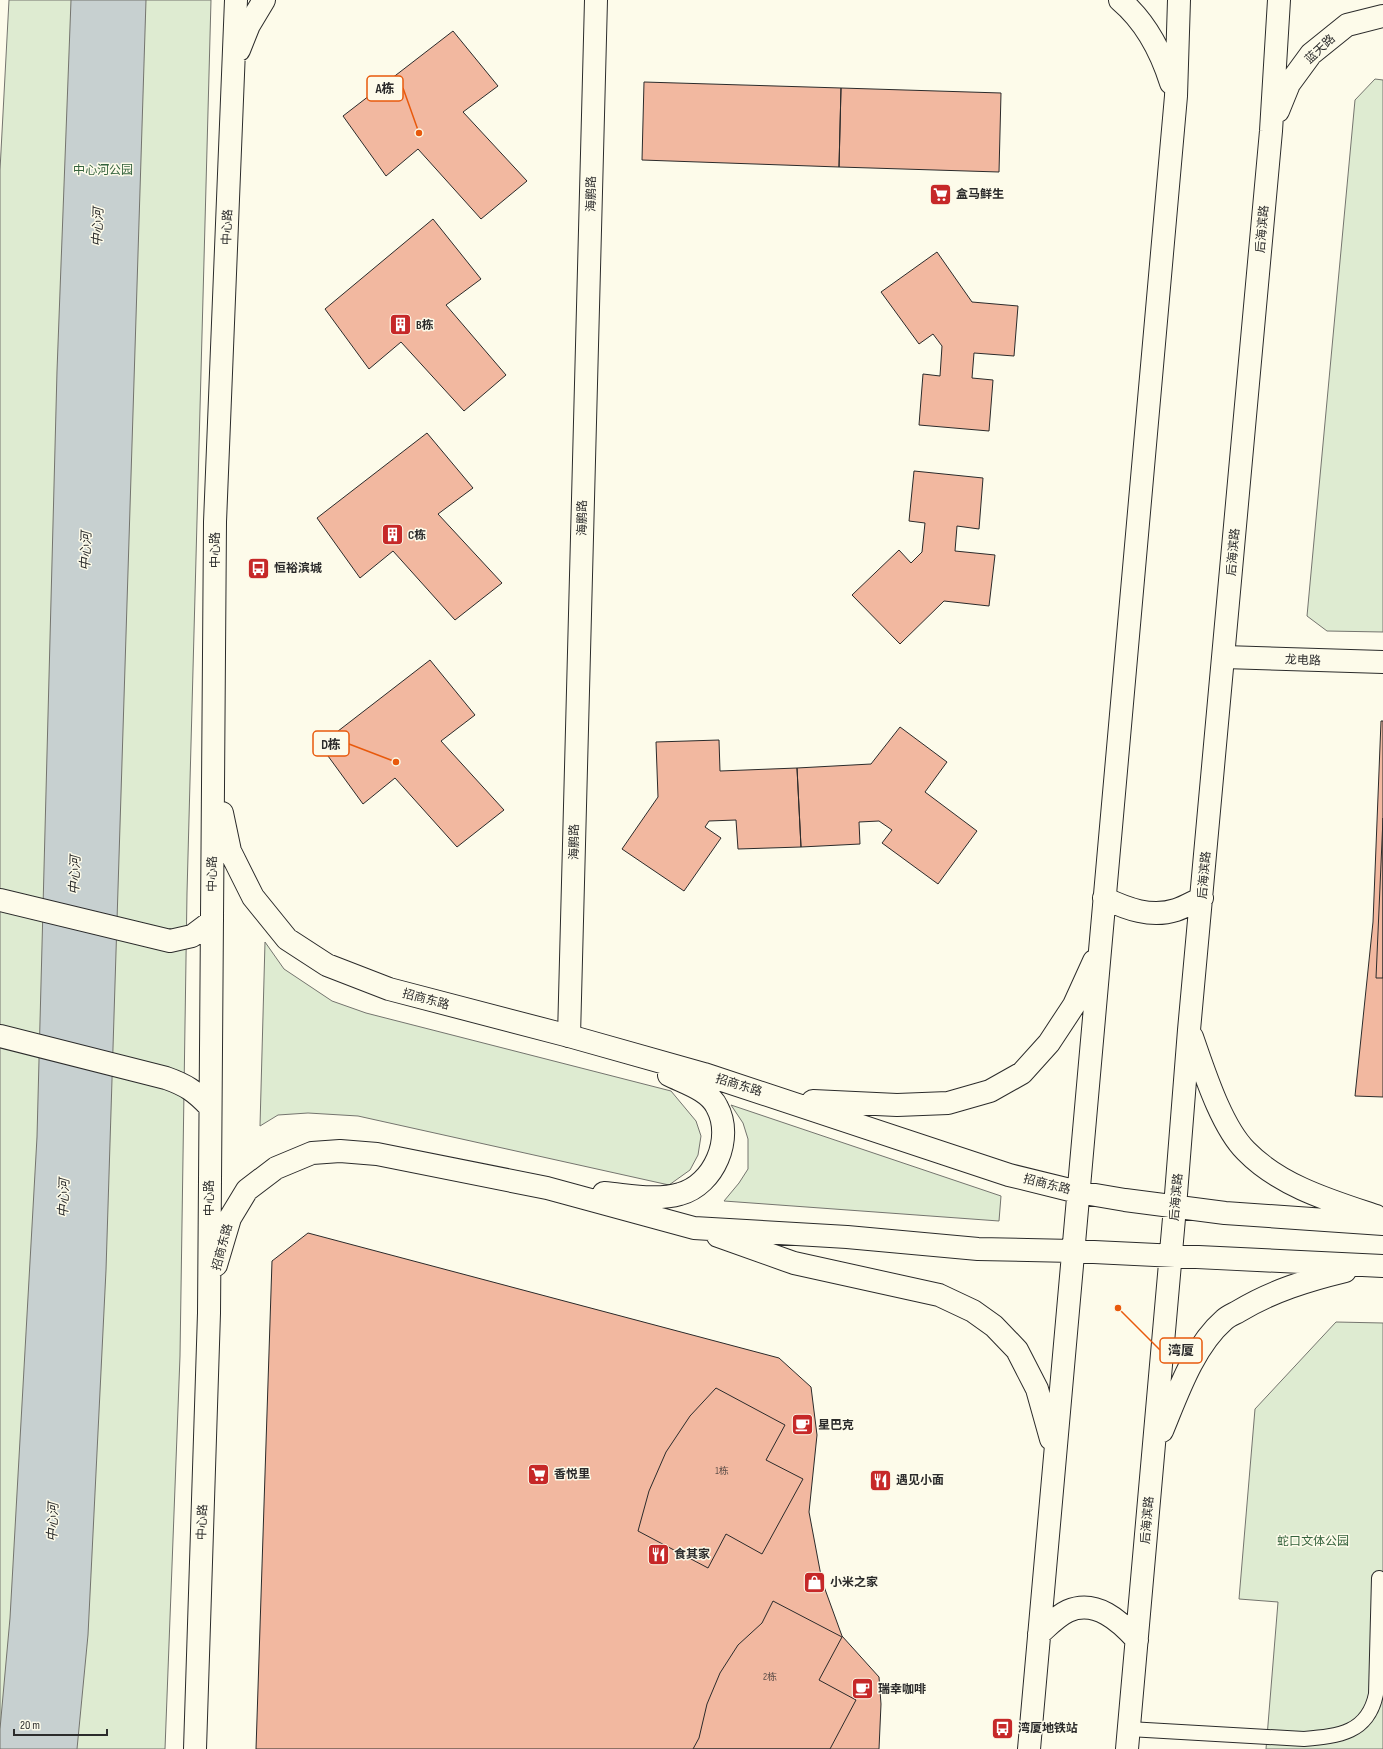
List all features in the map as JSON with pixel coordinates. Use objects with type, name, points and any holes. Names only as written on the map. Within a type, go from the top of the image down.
[{"type":"main road","name":"中心路","points":[[195,1749],[209,1313],[215,522],[236,0]]},
{"type":"main road","points":[[233,66],[249,25],[264,0]]},
{"type":"main road","name":"海鹏路","points":[[569,1036],[596,0]]},
{"type":"main road","points":[[1120,0],[1152,37],[1165,62],[1176,96]]},
{"type":"main road","points":[[1029,1749],[1176,96],[1179,0]]},
{"type":"main road","name":"后海滨路","points":[[1128,1739],[1171,1257],[1189,1030],[1271,131],[1279,0]]},
{"type":"main road","name":"蓝天路","points":[[1271,131],[1289,84],[1311,54],[1347,25],[1383,16]]},
{"type":"main road","name":"龙电路","points":[[1224,657],[1383,662]]},
{"type":"main road","name":"招商东路","points":[[213,772],[230,851],[253,897],[287,939],[327,965],[390,989],[569,1036],[704,1074],[1009,1175],[1078,1192],[1175,1207],[1242,1215],[1383,1224]]},
{"type":"main road","points":[[1104,898],[1127,909],[1151,913],[1176,910],[1202,898]]},
{"type":"main road","points":[[0,900],[170,941],[192,936],[212,921]]},
{"type":"main road","points":[[786,1100],[897,1105],[933,1104],[948,1103],[990,1091],[1022,1073],[1049,1043],[1074,1005],[1100,946]]},
{"type":"main road","points":[[1189,1030],[1202,1067],[1228,1128],[1246,1151],[1271,1171],[1301,1188],[1383,1219]]},
{"type":"main road","points":[[0,1036],[166,1078],[185,1085],[199,1095],[210,1107]]},
{"type":"main road","points":[[547,1188],[660,1198],[681,1194],[698,1185],[709,1174],[719,1157],[723,1138],[722,1124],[717,1106],[708,1096],[692,1086],[613,1049]]},
{"type":"main road","name":"招商东路","points":[[209,1313],[218,1257],[230,1218],[247,1190],[276,1168],[312,1153],[340,1151],[377,1154],[547,1188],[694,1228],[847,1237],[978,1249],[1073,1251],[1171,1257],[1376,1265]]},
{"type":"main road","points":[[694,1228],[794,1263],[939,1295],[973,1311],[994,1326],[1017,1350],[1037,1389],[1055,1451]]},
{"type":"main road","points":[[1153,1455],[1179,1389],[1192,1363],[1206,1340],[1224,1320],[1247,1306],[1281,1289],[1376,1265]]},
{"type":"main road","points":[[1039,1634],[1054,1620],[1068,1611],[1096,1609],[1110,1615],[1123,1624],[1137,1640]]},
{"type":"lane","points":[[1128,1739],[1304,1739],[1329,1736],[1349,1731],[1357,1726],[1366,1719],[1373,1706],[1376,1694],[1379,1578]]},
{"type":"green space","name":"中心河公园","points":[[9,0],[211,0],[187,893],[180,1356],[165,1749],[0,1749],[0,170]]},
{"type":"green space","points":[[1375,79],[1383,80],[1383,632],[1327,631],[1307,616],[1355,100]]},
{"type":"green space","points":[[265,942],[284,969],[332,1001],[366,1013],[671,1091],[696,1121],[701,1136],[698,1155],[690,1170],[669,1185],[358,1116],[308,1113],[278,1115],[260,1126]]},
{"type":"green space","points":[[731,1105],[1001,1196],[999,1221],[724,1201],[748,1169],[748,1139],[743,1123]]},
{"type":"green space","name":"蛇口文体公园","points":[[1336,1322],[1383,1323],[1383,1749],[1266,1749],[1278,1602],[1239,1599],[1255,1409]]},
{"type":"water","name":"中心河","points":[[71,0],[146,0],[106,1270],[88,1635],[77,1749],[0,1749],[0,1729],[10,1618],[37,1137],[57,371]]},
{"type":"building","points":[[453,31],[498,86],[463,112],[527,181],[481,219],[418,149],[386,176],[343,116]]},
{"type":"building","points":[[644,82],[841,88],[839,167],[642,160]]},
{"type":"building","points":[[841,88],[1001,93],[999,172],[839,167]]},
{"type":"building","name":"B栋","points":[[433,219],[481,279],[446,305],[506,375],[464,411],[401,342],[369,369],[325,309]]},
{"type":"building","points":[[937,252],[972,302],[1018,306],[1014,356],[974,353],[972,378],[993,380],[989,431],[919,425],[923,374],[940,376],[942,346],[933,334],[919,344],[881,292]]},
{"type":"building","name":"C栋","points":[[427,433],[473,488],[438,514],[502,583],[455,620],[393,551],[360,578],[317,518]]},
{"type":"building","points":[[914,471],[983,478],[979,529],[957,526],[955,551],[995,555],[989,606],[944,601],[900,644],[852,595],[899,550],[911,563],[922,552],[925,523],[909,521]]},
{"type":"building","points":[[430,660],[475,715],[441,741],[504,810],[457,847],[395,778],[363,804],[320,745]]},
{"type":"building","points":[[1381,721],[1383,721],[1383,1097],[1355,1096],[1373,922]]},
{"type":"building","points":[[900,727],[947,762],[925,792],[977,831],[938,884],[882,843],[892,830],[879,821],[859,822],[860,844],[801,847],[797,768],[871,764]]},
{"type":"building","points":[[719,740],[720,771],[797,768],[801,847],[738,849],[736,820],[709,821],[705,827],[721,838],[684,891],[622,849],[658,797],[656,742]]},
{"type":"building","points":[[1383,818],[1383,978],[1376,978]]},
{"type":"building","name":"香悦里","points":[[308,1233],[779,1358],[811,1387],[817,1435],[809,1512],[822,1581],[842,1636],[879,1677],[881,1704],[879,1749],[256,1749],[272,1261]]},
{"type":"building","points":[[716,1388],[785,1425],[766,1460],[803,1479],[762,1554],[726,1534],[708,1568],[638,1531],[649,1491],[666,1452],[690,1416]]},
{"type":"building","points":[[773,1601],[842,1637],[819,1680],[856,1700],[830,1749],[693,1749],[699,1738],[707,1704],[720,1673],[738,1645],[762,1623]]},
{"type":"place","name":"A栋","points":[[419,133]]},
{"type":"place","name":"盒马鲜生","points":[[940,194]]},
{"type":"place","name":"B栋","points":[[401,325]]},
{"type":"place","name":"C栋","points":[[393,535]]},
{"type":"place","name":"恒裕滨城","points":[[259,568]]},
{"type":"place","name":"D栋","points":[[396,762]]},
{"type":"place","name":"湾厦","points":[[1118,1308]]},
{"type":"place","name":"星巴克","points":[[802,1425]]},
{"type":"place","name":"香悦里","points":[[539,1474]]},
{"type":"place","name":"遇见小面","points":[[880,1480]]},
{"type":"place","name":"食其家","points":[[658,1554]]},
{"type":"place","name":"小米之家","points":[[814,1582]]},
{"type":"place","name":"瑞幸咖啡","points":[[863,1689]]},
{"type":"place","name":"湾厦地铁站","points":[[1003,1728]]}]
